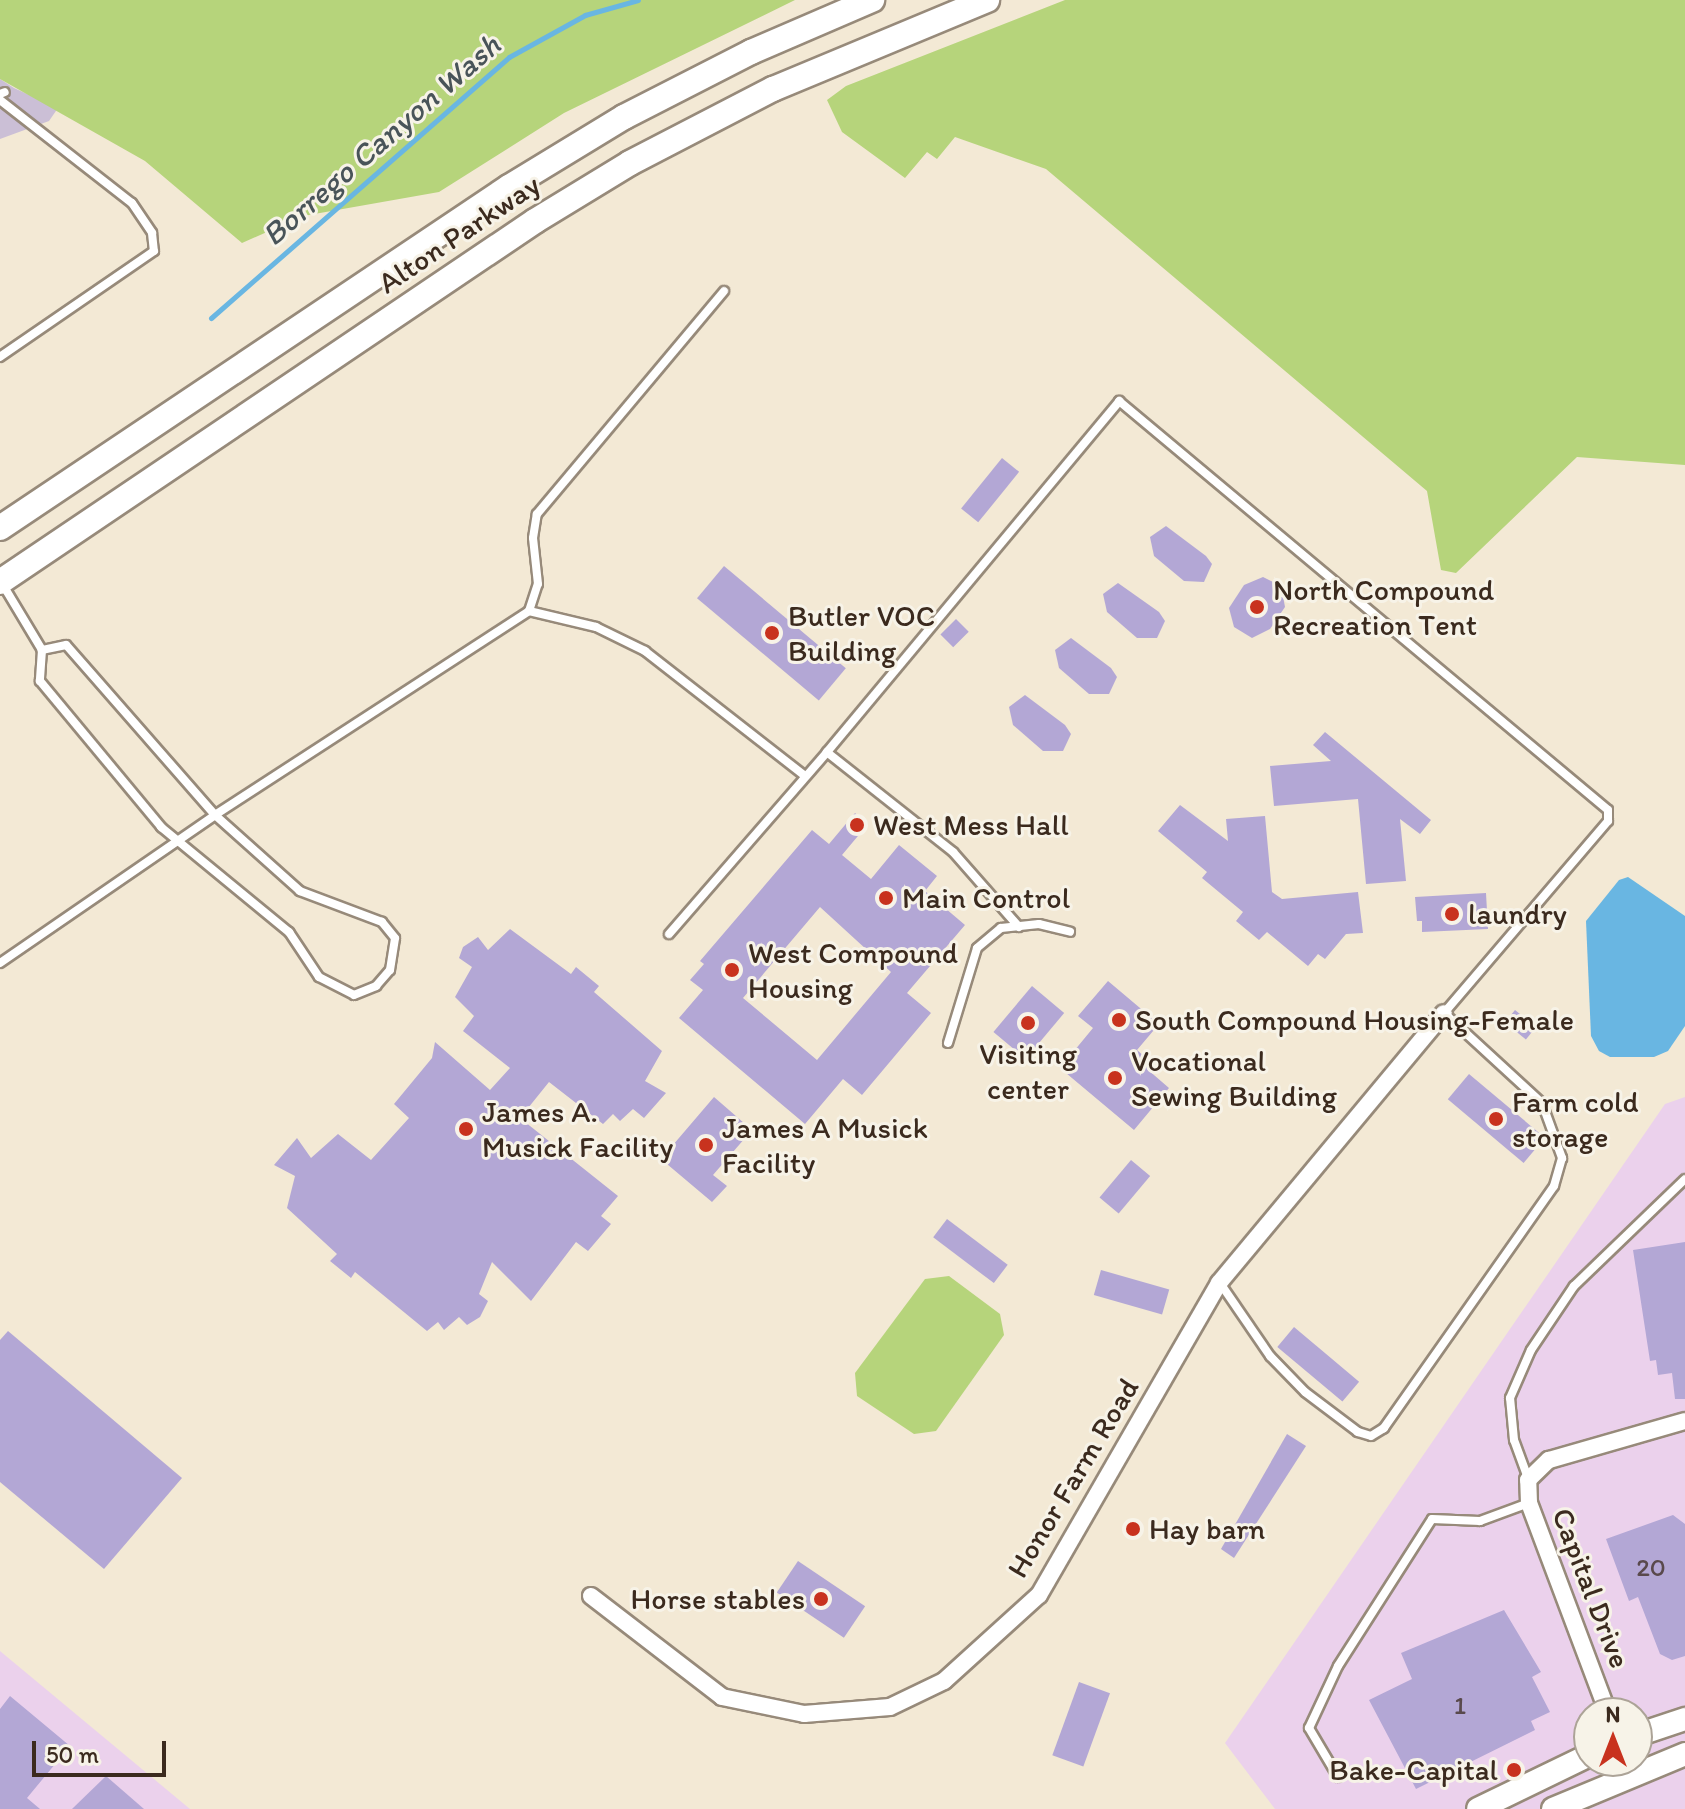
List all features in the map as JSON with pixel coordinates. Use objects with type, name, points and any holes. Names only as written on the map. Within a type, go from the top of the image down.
[{"type":"main road","name":"Alton Parkway","points":[[0,528],[509,187],[624,117],[751,52],[872,0]]},
{"type":"main road","name":"Alton Parkway","points":[[0,582],[618,170],[773,89],[987,0]]},
{"type":"main road","points":[[1653,1730],[1685,1719]]},
{"type":"main road","points":[[1553,1809],[1685,1754]]},
{"type":"main road","points":[[1478,1809],[1573,1763]]},
{"type":"street","name":"Honor Farm Road","points":[[591,1596],[722,1697],[804,1714],[890,1707],[944,1681],[1039,1595],[1219,1283],[1444,1013]]},
{"type":"street","points":[[1528,1480],[1549,1460],[1685,1421]]},
{"type":"street","name":"Capital Drive","points":[[1528,1480],[1529,1503],[1602,1697]]},
{"type":"lane","points":[[0,357],[154,251],[152,233],[132,203],[2,95]]},
{"type":"lane","points":[[0,963],[215,815],[529,611],[538,584],[533,538],[537,514],[724,291]]},
{"type":"lane","points":[[669,934],[827,752],[1119,401],[1608,810],[1608,821],[1444,1013],[1542,1103],[1562,1158],[1554,1186],[1384,1428],[1371,1436],[1358,1432],[1305,1392],[1270,1356],[1219,1283]]},
{"type":"lane","points":[[0,582],[42,650],[40,681],[175,842],[289,932],[319,977],[354,995],[376,986],[390,970],[395,938],[382,922],[300,891],[215,815],[66,645],[42,650]]},
{"type":"lane","points":[[529,611],[596,627],[645,651],[805,776]]},
{"type":"lane","points":[[827,752],[953,852],[1019,927]]},
{"type":"lane","points":[[948,1043],[977,948],[1001,928],[1039,924],[1070,932]]},
{"type":"lane","points":[[1528,1480],[1514,1440],[1510,1398],[1531,1350],[1574,1286],[1685,1179]]},
{"type":"lane","points":[[1338,1777],[1309,1728],[1345,1654],[1432,1519],[1480,1521],[1529,1503]]},
{"type":"shaded area","points":[[0,79],[58,108],[49,121],[0,139]]},
{"type":"shaded area","points":[[1685,1097],[1685,1809],[1275,1809],[1225,1743],[1665,1104]]},
{"type":"shaded area","points":[[0,1651],[190,1809],[0,1809]]},
{"type":"green space","points":[[0,0],[795,0],[564,113],[439,192],[303,216],[242,243],[145,161],[0,79]]},
{"type":"green space","points":[[1065,0],[1685,0],[1685,465],[1577,457],[1456,573],[1441,570],[1427,491],[1046,169],[955,137],[937,159],[927,152],[905,178],[842,132],[827,100],[846,86]]},
{"type":"green space","points":[[949,1276],[1000,1314],[1004,1335],[936,1431],[914,1434],[857,1396],[855,1373],[925,1279]]},
{"type":"water","points":[[1628,877],[1685,916],[1685,1026],[1668,1051],[1654,1057],[1610,1057],[1599,1051],[1591,1036],[1586,921],[1619,880]]},
{"type":"building","points":[[1002,458],[1019,472],[978,522],[961,509]]},
{"type":"building","points":[[1166,526],[1212,564],[1204,582],[1184,581],[1154,556],[1150,537]]},
{"type":"building","name":"Butler VOC Building","points":[[724,566],[846,668],[819,700],[697,598]]},
{"type":"building","name":"North Compound Recreation Tent","points":[[1263,577],[1281,586],[1285,607],[1270,629],[1252,638],[1234,627],[1229,608],[1244,585]]},
{"type":"building","points":[[1118,583],[1159,612],[1165,621],[1157,638],[1137,638],[1107,612],[1103,594]]},
{"type":"building","points":[[956,619],[969,632],[953,647],[940,635]]},
{"type":"building","points":[[1071,638],[1111,668],[1117,677],[1109,694],[1089,694],[1059,668],[1055,650]]},
{"type":"building","points":[[1025,695],[1065,725],[1071,734],[1063,751],[1043,751],[1013,725],[1009,707]]},
{"type":"building","points":[[1325,732],[1431,820],[1420,834],[1400,819],[1406,881],[1366,884],[1358,799],[1274,806],[1270,766],[1331,761],[1313,745]]},
{"type":"building","points":[[1180,805],[1228,841],[1226,819],[1265,816],[1272,892],[1282,899],[1358,892],[1363,933],[1346,934],[1325,959],[1318,954],[1308,966],[1267,932],[1259,940],[1236,921],[1243,912],[1202,878],[1207,872],[1158,831]]},
{"type":"building","name":"West Compound Housing","points":[[855,813],[868,824],[842,855],[871,879],[899,845],[937,876],[925,891],[965,925],[907,993],[931,1013],[862,1095],[843,1079],[805,1124],[679,1018],[703,990],[690,980],[704,964],[700,961],[812,830],[829,844]],"holes":[[[820,907],[891,972],[817,1060],[743,998]]]},
{"type":"building","name":"laundry","points":[[1486,893],[1488,929],[1422,932],[1422,921],[1417,921],[1415,897]]},
{"type":"building","name":"James A. Musick Facility","points":[[510,929],[571,974],[576,967],[599,986],[594,992],[662,1051],[645,1081],[666,1093],[644,1118],[633,1109],[620,1121],[613,1114],[603,1124],[549,1082],[520,1118],[618,1196],[601,1216],[611,1224],[588,1251],[576,1242],[531,1301],[492,1262],[479,1294],[488,1301],[480,1317],[467,1325],[459,1317],[444,1330],[438,1322],[427,1331],[355,1272],[351,1278],[330,1261],[337,1254],[287,1208],[295,1176],[274,1165],[297,1138],[311,1158],[338,1134],[371,1160],[409,1118],[394,1104],[432,1058],[435,1042],[490,1090],[510,1068],[463,1031],[474,1016],[455,997],[472,967],[459,958],[463,947],[478,937],[488,950]]},
{"type":"building","name":"Vocational Sewing Building","points":[[1108,981],[1159,1024],[1137,1050],[1152,1063],[1147,1069],[1169,1088],[1134,1130],[1060,1068],[1093,1028],[1078,1016]]},
{"type":"building","name":"Visiting center","points":[[1032,986],[1064,1013],[1026,1059],[993,1032]]},
{"type":"building","points":[[1515,1010],[1536,1027],[1526,1039],[1505,1022]]},
{"type":"building","name":"Farm cold storage","points":[[1469,1074],[1545,1138],[1524,1163],[1448,1099]]},
{"type":"building","name":"James A Musick Facility","points":[[714,1097],[752,1130],[713,1175],[727,1186],[712,1202],[661,1159]]},
{"type":"building","points":[[1131,1160],[1150,1176],[1119,1214],[1100,1198]]},
{"type":"building","points":[[947,1219],[1008,1265],[994,1283],[933,1237]]},
{"type":"building","points":[[1685,1242],[1685,1399],[1675,1399],[1672,1373],[1658,1375],[1656,1360],[1650,1361],[1633,1250]]},
{"type":"building","points":[[1101,1270],[1169,1290],[1162,1315],[1094,1295]]},
{"type":"building","points":[[1294,1327],[1359,1382],[1342,1402],[1277,1347]]},
{"type":"building","points":[[8,1331],[182,1478],[104,1569],[0,1482],[0,1340]]},
{"type":"building","points":[[1287,1434],[1306,1446],[1234,1558],[1221,1549]]},
{"type":"building","points":[[1673,1515],[1685,1524],[1685,1656],[1672,1660],[1660,1654],[1638,1597],[1629,1601],[1606,1539]]},
{"type":"building","name":"Horse stables","points":[[798,1561],[865,1606],[844,1638],[777,1593]]},
{"type":"building","points":[[1504,1610],[1541,1672],[1532,1677],[1550,1712],[1531,1721],[1535,1730],[1416,1789],[1369,1700],[1412,1679],[1401,1653]]},
{"type":"building","points":[[1079,1682],[1110,1693],[1083,1767],[1052,1755]]},
{"type":"building","points":[[10,1696],[70,1746],[27,1798],[40,1809],[0,1809],[0,1709]]},
{"type":"building","points":[[106,1776],[144,1809],[72,1809]]},
{"type":"waterway","name":"Borrego Canyon Wash","points":[[211,318],[509,57],[585,15],[638,0]]},
{"type":"place","name":"North Compound Recreation Tent","points":[[1257,607]]},
{"type":"place","name":"Butler VOC Building","points":[[772,633]]},
{"type":"place","name":"West Mess Hall","points":[[857,825]]},
{"type":"place","name":"Main Control","points":[[886,898]]},
{"type":"place","name":"laundry","points":[[1452,914]]},
{"type":"place","name":"West Compound Housing","points":[[732,970]]},
{"type":"place","name":"South Compound Housing-Female","points":[[1119,1020]]},
{"type":"place","name":"Visiting center","points":[[1028,1023]]},
{"type":"place","name":"Vocational Sewing Building","points":[[1115,1078]]},
{"type":"place","name":"Farm cold storage","points":[[1496,1119]]},
{"type":"place","name":"James A. Musick Facility","points":[[466,1129]]},
{"type":"place","name":"James A Musick Facility","points":[[706,1145]]},
{"type":"place","name":"Hay barn","points":[[1133,1529]]},
{"type":"place","name":"Horse stables","points":[[821,1599]]},
{"type":"place","name":"Bake-Capital","points":[[1514,1770]]}]
